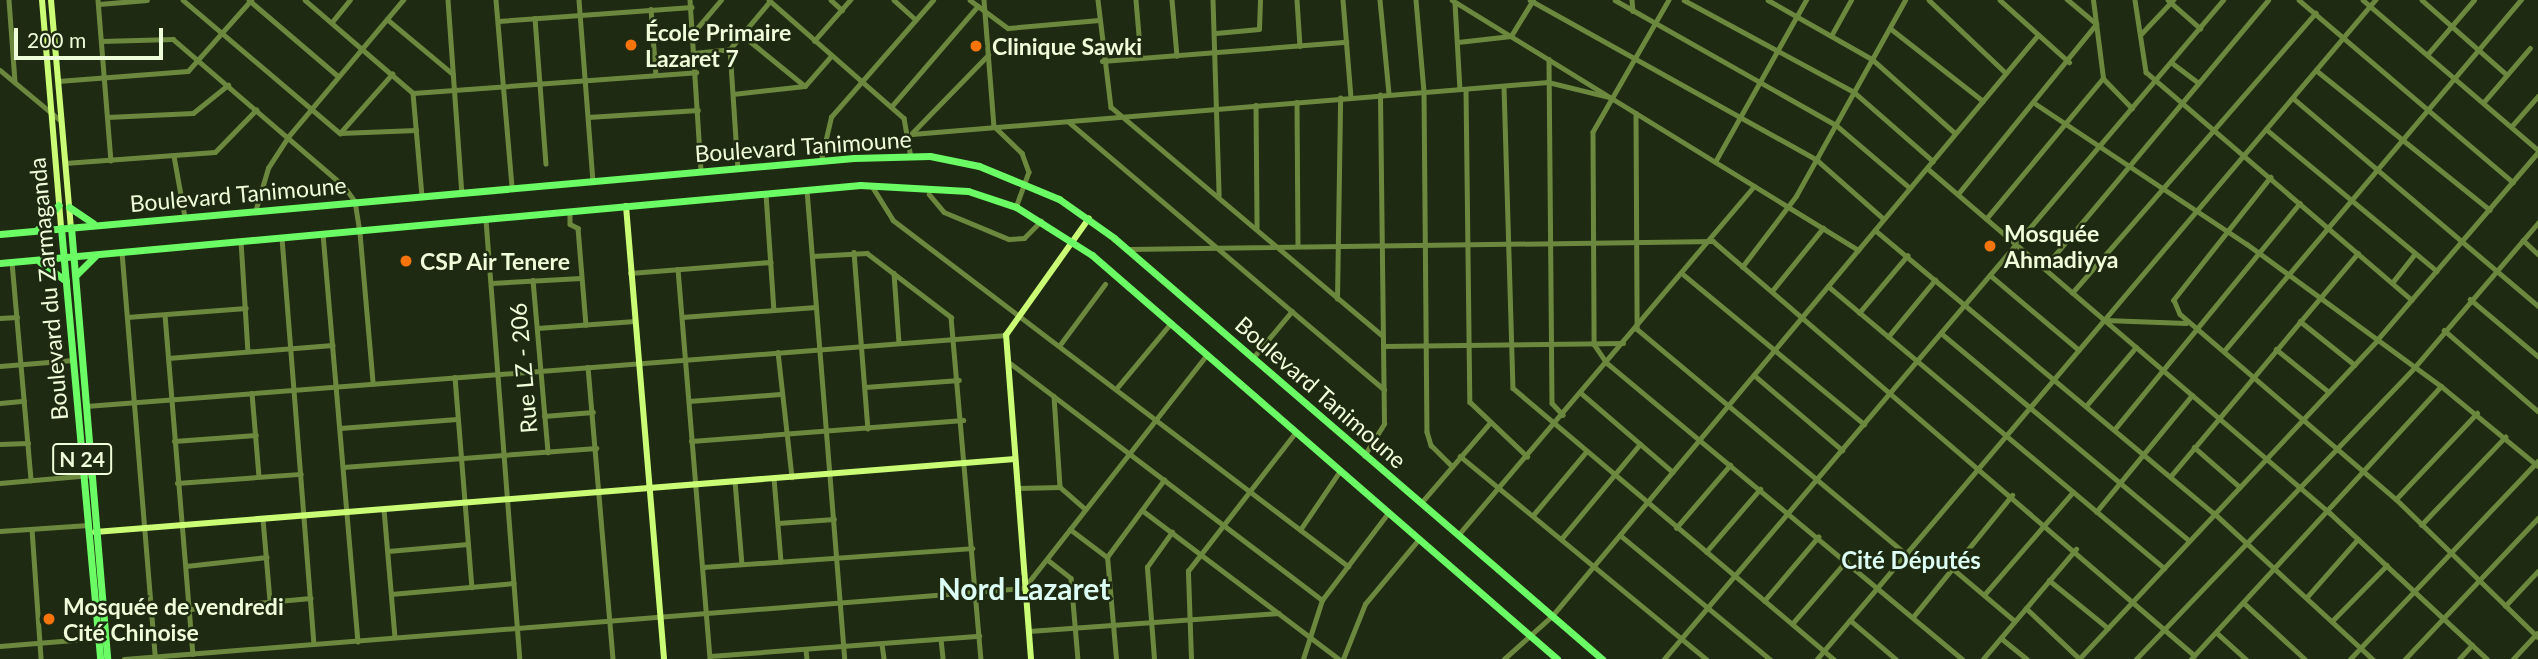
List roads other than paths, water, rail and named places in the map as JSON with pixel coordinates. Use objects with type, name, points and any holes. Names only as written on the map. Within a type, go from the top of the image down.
[{"type":"main road","name":"Boulevard Tanimoune","points":[[0,234],[911,152],[968,163],[1027,183],[1089,218],[1602,659]]},
{"type":"main road","name":"Boulevard Tanimoune","points":[[0,263],[871,184],[945,186],[1016,207],[1073,240],[1557,659]]},
{"type":"main road","points":[[36,230],[60,205]]},
{"type":"main road","points":[[69,207],[101,225]]},
{"type":"main road","name":"Boulevard du Zarmaganda","points":[[71,227],[85,406],[85,447]]},
{"type":"main road","name":"Boulevard du Zarmaganda","points":[[61,228],[85,447],[88,525],[100,659]]},
{"type":"main road","points":[[75,278],[100,254]]},
{"type":"main road","points":[[36,261],[66,281]]},
{"type":"main road","name":"Boulevard du Zarmaganda","points":[[87,475],[107,659]]},
{"type":"street","points":[[9,0],[15,82]]},
{"type":"street","name":"Boulevard du Zarmaganda","points":[[43,0],[61,228]]},
{"type":"street","name":"Boulevard du Zarmaganda","points":[[51,0],[71,227]]},
{"type":"street","points":[[111,160],[99,2],[147,0]]},
{"type":"street","points":[[183,0],[340,132],[416,130]]},
{"type":"street","points":[[58,81],[188,71],[200,61],[250,0],[338,76]]},
{"type":"street","points":[[305,0],[413,93],[422,197]]},
{"type":"street","points":[[332,22],[350,0]]},
{"type":"street","points":[[448,0],[462,193]]},
{"type":"street","points":[[496,0],[512,189]]},
{"type":"street","points":[[579,0],[593,181]]},
{"type":"street","points":[[690,0],[701,172]]},
{"type":"street","points":[[692,33],[721,0]]},
{"type":"street","points":[[831,0],[842,10]]},
{"type":"street","points":[[814,41],[850,0]]},
{"type":"street","points":[[894,0],[915,19]]},
{"type":"street","points":[[821,161],[831,117],[933,0]]},
{"type":"street","points":[[970,0],[985,8],[1008,28],[1099,20]]},
{"type":"street","points":[[984,0],[994,126],[1022,153],[1027,183],[1016,207]]},
{"type":"street","points":[[1098,0],[1108,102],[1257,228],[1269,244],[1382,334]]},
{"type":"street","points":[[1136,0],[1141,58]]},
{"type":"street","points":[[1172,0],[1177,56]]},
{"type":"street","points":[[1213,0],[1219,52],[1219,195]]},
{"type":"street","points":[[1216,33],[1259,29],[1260,0]]},
{"type":"street","points":[[1297,0],[1300,46]]},
{"type":"street","points":[[1343,0],[1351,97]]},
{"type":"street","points":[[1380,0],[1389,94]]},
{"type":"street","points":[[1416,0],[1424,92],[1428,439],[1452,466]]},
{"type":"street","points":[[1511,36],[1532,0],[1817,160],[1884,219]]},
{"type":"street","points":[[1615,0],[1836,125],[1910,188]]},
{"type":"street","points":[[1632,0],[1633,12]]},
{"type":"street","points":[[1669,0],[1609,97],[1591,145],[1594,344],[1607,363],[1789,512],[1962,659]]},
{"type":"street","points":[[1684,0],[1854,93],[1933,161]]},
{"type":"street","points":[[1768,0],[1872,60],[1955,133]]},
{"type":"street","points":[[1715,162],[1806,0]]},
{"type":"street","points":[[1831,36],[1851,0]]},
{"type":"street","points":[[1742,267],[1789,207],[1905,0]]},
{"type":"street","points":[[1929,0],[2006,73]]},
{"type":"street","points":[[2000,0],[2069,62]]},
{"type":"street","points":[[2067,0],[2096,24]]},
{"type":"street","points":[[2093,0],[2103,78],[2132,108]]},
{"type":"street","points":[[2135,0],[2146,72],[2184,101],[2412,300]]},
{"type":"street","points":[[1664,659],[2224,0]]},
{"type":"street","points":[[2044,268],[2268,0]]},
{"type":"street","points":[[2299,0],[2514,182]]},
{"type":"street","points":[[2026,608],[2080,659],[2377,340],[2538,151],[2362,0]]},
{"type":"street","points":[[1817,659],[2375,0]]},
{"type":"street","points":[[2422,0],[2507,75]]},
{"type":"street","points":[[2427,54],[2473,0]]},
{"type":"street","points":[[2224,351],[2521,0]]},
{"type":"street","points":[[255,212],[268,168],[288,137],[402,1]]},
{"type":"street","points":[[738,169],[730,49],[769,1],[891,107],[911,137],[911,152]]},
{"type":"street","points":[[1454,1],[1858,250]]},
{"type":"street","points":[[1454,1],[1463,89],[1471,405],[1527,456]]},
{"type":"street","points":[[2141,35],[2170,1],[2200,28]]},
{"type":"street","points":[[891,107],[978,6]]},
{"type":"street","points":[[498,21],[691,7]]},
{"type":"street","points":[[651,9],[656,75]]},
{"type":"street","points":[[2073,293],[2315,13]]},
{"type":"street","points":[[535,18],[546,164]]},
{"type":"street","points":[[387,19],[453,74]]},
{"type":"street","points":[[1958,194],[2036,104],[2096,24]]},
{"type":"street","points":[[1890,27],[1983,101]]},
{"type":"street","points":[[741,34],[805,86]]},
{"type":"street","points":[[1504,659],[1552,616],[2038,35]]},
{"type":"street","points":[[1458,42],[1511,36]]},
{"type":"street","points":[[101,41],[169,37],[288,137],[355,203],[360,229],[373,383]]},
{"type":"street","points":[[1102,61],[1346,42]]},
{"type":"street","points":[[2483,103],[2530,48]]},
{"type":"street","points":[[694,53],[730,49]]},
{"type":"street","points":[[911,137],[988,55]]},
{"type":"street","points":[[733,94],[805,86],[831,56]]},
{"type":"street","points":[[1549,59],[1552,403],[1563,415]]},
{"type":"street","points":[[2171,62],[2198,82]]},
{"type":"street","points":[[0,70],[61,120]]},
{"type":"street","points":[[2316,70],[2490,210]]},
{"type":"street","points":[[413,93],[696,72]]},
{"type":"street","points":[[340,132],[392,74]]},
{"type":"street","points":[[1986,219],[2103,78]]},
{"type":"street","points":[[911,137],[994,126],[1070,123],[1548,82],[1609,97]]},
{"type":"street","points":[[107,117],[193,113],[228,85]]},
{"type":"street","points":[[1504,86],[1513,388],[1834,659]]},
{"type":"street","points":[[1364,456],[1383,428],[1384,244],[1380,95]]},
{"type":"street","points":[[2511,127],[2538,96]]},
{"type":"street","points":[[1338,299],[1341,244],[1340,98]]},
{"type":"street","points":[[2292,98],[2538,306]]},
{"type":"street","points":[[1297,102],[1298,244]]},
{"type":"street","points":[[2036,104],[2098,148],[2259,253],[2288,278],[2477,413],[2537,463],[2350,659]]},
{"type":"street","points":[[1256,105],[1257,228]]},
{"type":"street","points":[[65,163],[220,151],[256,110]]},
{"type":"street","points":[[588,117],[698,110]]},
{"type":"street","points":[[1636,113],[1636,329],[1906,554]]},
{"type":"street","points":[[1070,123],[1384,389]]},
{"type":"street","points":[[2266,129],[2437,271]]},
{"type":"street","points":[[174,156],[186,218]]},
{"type":"street","points":[[1927,168],[2330,513],[2487,659]]},
{"type":"street","points":[[2271,177],[2174,300],[2186,323],[2254,376],[2396,499],[2449,554],[2537,635],[2513,659]]},
{"type":"street","points":[[871,184],[893,220],[1348,566]]},
{"type":"street","points":[[1458,535],[1713,241],[1754,186]]},
{"type":"street","points":[[807,190],[845,659]]},
{"type":"street","points":[[766,194],[774,310]]},
{"type":"street","points":[[929,194],[944,212],[1009,239],[1024,238],[1041,220]]},
{"type":"street","points":[[2114,430],[2300,203]]},
{"type":"street","points":[[626,206],[664,659]]},
{"type":"street","points":[[570,211],[570,224],[578,228],[586,325]]},
{"type":"street","points":[[1031,659],[1006,335],[1089,218]]},
{"type":"street","points":[[486,219],[520,659]]},
{"type":"street","points":[[2136,659],[2335,447],[2414,368],[2470,299],[2538,223]]},
{"type":"street","points":[[1772,291],[1823,229]]},
{"type":"street","points":[[1875,230],[2214,513],[2373,659]]},
{"type":"street","points":[[323,233],[358,641]]},
{"type":"street","points":[[282,237],[314,644]]},
{"type":"street","points":[[2523,240],[2538,254]]},
{"type":"street","points":[[241,241],[248,351]]},
{"type":"street","points":[[1128,250],[1269,244],[1713,241],[2046,523],[2166,628],[2193,657],[2330,513],[2441,386]]},
{"type":"street","points":[[122,251],[155,657]]},
{"type":"street","points":[[854,253],[868,428]]},
{"type":"street","points":[[812,256],[867,253],[946,311],[956,338],[981,659]]},
{"type":"street","points":[[2170,477],[2358,253]]},
{"type":"street","points":[[2392,283],[2416,254]]},
{"type":"street","points":[[1859,313],[1906,256]]},
{"type":"street","points":[[12,262],[31,480]]},
{"type":"street","points":[[630,273],[771,262]]},
{"type":"street","points":[[678,269],[710,657],[748,657],[979,636]]},
{"type":"street","points":[[894,273],[899,342]]},
{"type":"street","points":[[1684,274],[1864,424]]},
{"type":"street","points":[[1990,275],[2079,350]]},
{"type":"street","points":[[491,283],[581,278]]},
{"type":"street","name":"Rue LZ - 206","points":[[533,280],[548,452]]},
{"type":"street","points":[[1888,337],[1935,280]]},
{"type":"street","points":[[1059,346],[1105,284]]},
{"type":"street","points":[[1828,286],[2164,568]]},
{"type":"street","points":[[2470,299],[2538,356]]},
{"type":"street","points":[[682,317],[816,307]]},
{"type":"street","points":[[127,317],[246,308]]},
{"type":"street","points":[[1252,359],[1293,312]]},
{"type":"street","points":[[165,314],[193,654]]},
{"type":"street","points":[[0,318],[17,317]]},
{"type":"street","points":[[2104,320],[2186,323]]},
{"type":"street","points":[[537,328],[635,321]]},
{"type":"street","points":[[2300,321],[2354,365]]},
{"type":"street","points":[[1116,389],[1171,323]]},
{"type":"street","points":[[2444,330],[2538,411]]},
{"type":"street","points":[[1941,333],[2189,540]]},
{"type":"street","points":[[85,406],[1006,335]]},
{"type":"street","points":[[1383,346],[1624,343]]},
{"type":"street","points":[[167,358],[332,345]]},
{"type":"street","points":[[2085,406],[2136,347]]},
{"type":"street","points":[[2276,349],[2329,392]]},
{"type":"street","points":[[778,352],[784,435],[792,477]]},
{"type":"street","points":[[124,659],[1024,588],[1207,354]]},
{"type":"street","points":[[0,366],[74,360]]},
{"type":"street","points":[[1010,363],[1322,600]]},
{"type":"street","points":[[588,367],[613,659]]},
{"type":"street","points":[[1754,375],[1842,450]]},
{"type":"street","points":[[455,377],[472,587]]},
{"type":"street","points":[[865,387],[959,380]]},
{"type":"street","points":[[252,393],[259,477]]},
{"type":"street","points":[[1581,393],[1672,472]]},
{"type":"street","points":[[689,401],[780,394]]},
{"type":"street","points":[[2096,512],[2192,394]]},
{"type":"street","points":[[1054,395],[1060,487]]},
{"type":"street","points":[[0,403],[24,401]]},
{"type":"street","points":[[544,416],[593,412]]},
{"type":"street","points":[[2396,499],[2477,413]]},
{"type":"street","points":[[340,428],[457,419]]},
{"type":"street","points":[[691,441],[963,420]]},
{"type":"street","points":[[1421,503],[1489,424]]},
{"type":"street","points":[[1191,659],[1185,579],[1296,431]]},
{"type":"street","points":[[174,441],[256,435]]},
{"type":"street","points":[[2421,525],[2505,437]]},
{"type":"street","points":[[0,444],[28,443]]},
{"type":"street","points":[[1562,538],[1640,444]]},
{"type":"street","points":[[2194,447],[2239,487]]},
{"type":"street","points":[[343,467],[596,448]]},
{"type":"street","points":[[1534,514],[1586,452]]},
{"type":"street","points":[[1460,456],[1534,514],[1706,659]]},
{"type":"street","points":[[95,532],[1015,459]]},
{"type":"street","points":[[1676,528],[1730,465]]},
{"type":"street","points":[[1300,530],[1340,470]]},
{"type":"street","points":[[177,483],[301,474]]},
{"type":"street","points":[[0,483],[87,475]]},
{"type":"street","points":[[774,478],[781,562]]},
{"type":"street","points":[[1116,659],[1107,557],[1164,480]]},
{"type":"street","points":[[735,481],[742,564]]},
{"type":"street","points":[[1017,488],[1060,487],[1085,509]]},
{"type":"street","points":[[1706,552],[1760,489]]},
{"type":"street","points":[[1984,594],[2073,492]]},
{"type":"street","points":[[1913,617],[2012,495]]},
{"type":"street","points":[[384,509],[395,638]]},
{"type":"street","points":[[1142,510],[1341,659],[1365,604],[1419,539]]},
{"type":"street","points":[[1303,659],[1322,600],[1388,513]]},
{"type":"street","points":[[2405,659],[2538,518]]},
{"type":"street","points":[[263,519],[270,601]]},
{"type":"street","points":[[778,523],[834,519]]},
{"type":"street","points":[[0,531],[88,525]]},
{"type":"street","points":[[32,529],[41,659]]},
{"type":"street","points":[[1070,529],[1107,557]]},
{"type":"street","points":[[1154,659],[1147,567],[1171,532]]},
{"type":"street","points":[[1620,535],[1770,659]]},
{"type":"street","points":[[1764,601],[1818,537]]},
{"type":"street","points":[[2307,597],[2358,539]]},
{"type":"street","points":[[388,551],[468,544]]},
{"type":"street","points":[[703,567],[972,548]]},
{"type":"street","points":[[1983,659],[2076,549]]},
{"type":"street","points":[[186,566],[267,557]]},
{"type":"street","points":[[1048,559],[1071,578],[1078,659]]},
{"type":"street","points":[[1792,624],[1846,561]]},
{"type":"street","points":[[2332,621],[2387,565]]},
{"type":"street","points":[[1952,568],[2015,621]]},
{"type":"street","points":[[2505,606],[2538,570]]},
{"type":"street","points":[[2049,580],[2108,628]]},
{"type":"street","points":[[391,594],[514,583]]},
{"type":"street","points":[[189,609],[311,598]]},
{"type":"street","points":[[2245,604],[2305,659]]},
{"type":"street","points":[[1029,631],[1151,625],[1278,613]]},
{"type":"street","points":[[1850,620],[1896,659]]},
{"type":"street","points":[[2217,632],[2246,659]]},
{"type":"street","points":[[0,646],[98,638]]},
{"type":"street","points":[[2001,638],[2027,659]]},
{"type":"street","points":[[941,639],[943,659]]},
{"type":"street","points":[[882,644],[884,659]]},
{"type":"street","points":[[2459,659],[2472,645]]},
{"type":"street","points":[[806,650],[807,659]]},
{"type":"street","points":[[1951,659],[1955,654]]},
{"type":"place","name":"École Primaire Lazaret 7","points":[[631,45]]},
{"type":"place","name":"Clinique Sawki","points":[[976,46]]},
{"type":"place","name":"Mosquée Ahmadiyya","points":[[1990,246]]},
{"type":"place","name":"CSP Air Tenere","points":[[406,261]]},
{"type":"place","name":"Mosquée de vendredi Cité Chinoise","points":[[49,619]]},
{"type":"district","name":"Cité Députés","points":[[1911,560]]},
{"type":"district","name":"Nord Lazaret","points":[[1024,588]]}]
